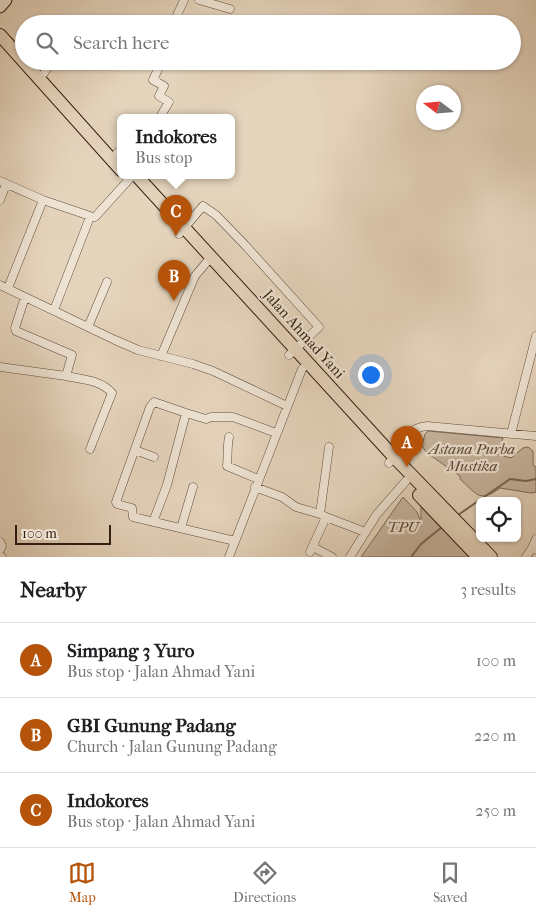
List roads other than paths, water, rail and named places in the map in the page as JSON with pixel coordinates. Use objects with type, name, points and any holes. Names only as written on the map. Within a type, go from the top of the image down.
[{"type":"main road","points":[[0,24],[15,40]]},
{"type":"main road","name":"Jalan Ahmad Yani","points":[[0,36],[15,52]]},
{"type":"main road","name":"Jalan Ahmad Yani","points":[[32,70],[117,162]]},
{"type":"main road","points":[[42,70],[117,151]]},
{"type":"main road","name":"Jalan Ahmad Yani","points":[[133,179],[452,523],[478,557]]},
{"type":"main road","name":"Jalan Ahmad Yani","points":[[292,352],[302,369],[392,460],[406,481],[491,557]]},
{"type":"street","points":[[0,7],[6,0]]},
{"type":"street","points":[[177,15],[184,0]]},
{"type":"street","points":[[199,0],[230,9]]},
{"type":"street","points":[[158,70],[153,80],[164,86],[159,96],[169,102],[162,114]]},
{"type":"street","points":[[0,200],[3,182],[43,200],[90,217],[96,217],[126,179]]},
{"type":"street","points":[[43,200],[4,286],[114,340],[213,371],[287,406]]},
{"type":"street","points":[[178,227],[202,206],[216,215],[262,263],[319,327],[292,352]]},
{"type":"street","points":[[54,310],[90,217]]},
{"type":"street","points":[[161,356],[195,276],[208,260]]},
{"type":"street","points":[[88,328],[107,282]]},
{"type":"street","points":[[25,297],[15,328],[16,331],[72,355],[66,376]]},
{"type":"street","points":[[512,434],[536,336]]},
{"type":"street","points":[[0,367],[94,381],[110,390],[112,395],[90,449]]},
{"type":"street","points":[[229,557],[302,369]]},
{"type":"street","points":[[235,540],[133,517],[132,508],[116,503],[153,402],[206,419],[233,417],[276,433]]},
{"type":"street","points":[[153,522],[167,485],[186,413]]},
{"type":"street","points":[[392,460],[407,436],[418,427],[427,426],[536,436]]},
{"type":"street","points":[[229,437],[226,448],[228,456],[227,466],[296,507],[365,532]]},
{"type":"street","points":[[329,446],[323,516],[311,550],[332,557]]},
{"type":"street","points":[[135,450],[154,457]]},
{"type":"street","points":[[350,557],[377,514],[406,481]]},
{"type":"street","points":[[181,528],[193,487]]},
{"type":"street","points":[[526,557],[534,548],[536,539]]},
{"type":"street","points":[[0,542],[2,545],[0,550]]},
{"type":"waterway","points":[[458,515],[510,479],[526,481],[536,479]]},
{"type":"waterway","points":[[411,557],[421,544],[442,527]]},
{"type":"place","name":"Indokores","points":[[176,236]]},
{"type":"place","name":"GBI Gunung Padang","points":[[174,301]]},
{"type":"place","name":"Simpang 3 Yuro","points":[[407,467]]},
{"type":"park label","name":"Astana Purba Mustika","points":[[472,458]]},
{"type":"park label","name":"TPU","points":[[403,527]]}]
